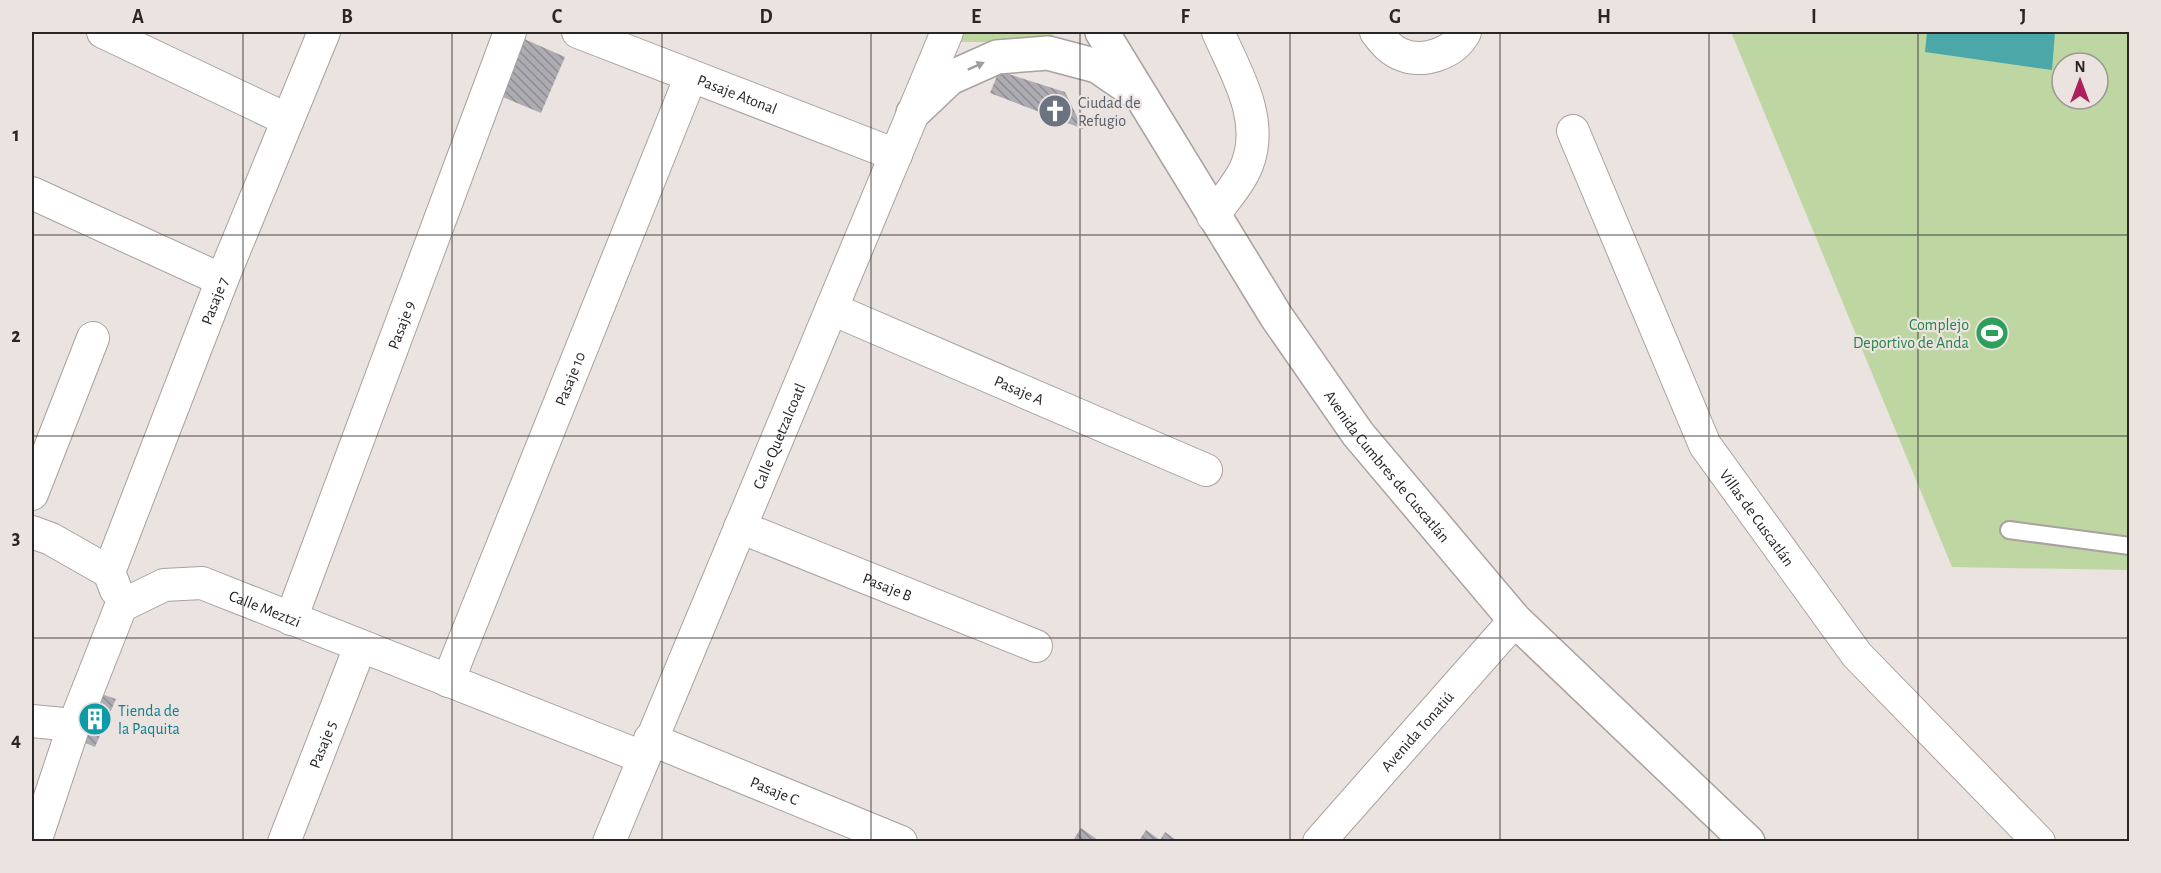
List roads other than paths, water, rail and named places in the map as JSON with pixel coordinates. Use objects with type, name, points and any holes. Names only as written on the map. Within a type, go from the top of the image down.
[{"type":"main road","name":"Avenida Cumbres de Cuscatlán","points":[[1102,32],[1276,316],[1358,434],[1515,620],[1748,842]]},
{"type":"main road","points":[[913,113],[950,78],[997,57],[1048,53],[1097,66],[1139,95]]},
{"type":"street","points":[[103,32],[288,120]]},
{"type":"street","name":"Pasaje 7","points":[[109,572],[222,280],[324,32]]},
{"type":"street","name":"Pasaje 9","points":[[291,619],[510,32]]},
{"type":"street","name":"Calle Quetzalcoatl","points":[[609,842],[646,748],[832,309],[946,32]]},
{"type":"street","points":[[1213,216],[1246,167],[1253,145],[1253,120],[1218,32]]},
{"type":"street","points":[[1376,32],[1387,46],[1402,55],[1423,58],[1448,51],[1465,32]]},
{"type":"street","name":"Pasaje Atonal","points":[[592,34],[691,76],[896,155]]},
{"type":"street","name":"Pasaje 10","points":[[448,681],[691,76]]},
{"type":"street","name":"Villas de Cuscatlán","points":[[1572,131],[1705,445],[1857,655],[2039,842]]},
{"type":"street","points":[[32,193],[222,280]]},
{"type":"street","name":"Pasaje A","points":[[832,309],[1206,470]]},
{"type":"street","points":[[32,494],[93,338]]},
{"type":"street","name":"Pasaje B","points":[[740,527],[1036,646]]},
{"type":"street","points":[[32,532],[51,539],[109,572],[121,606],[74,725],[35,842]]},
{"type":"street","name":"Calle Meztzi","points":[[121,606],[164,585],[202,583],[448,681],[646,748]]},
{"type":"street","name":"Avenida Tonatiú","points":[[1319,842],[1515,620]]},
{"type":"street","name":"Pasaje 5","points":[[284,842],[360,647]]},
{"type":"street","points":[[32,721],[74,725]]},
{"type":"street","name":"Pasaje C","points":[[646,748],[901,842]]},
{"type":"lane","points":[[2009,530],[2130,546]]},
{"type":"water","points":[[1927,32],[2055,32],[2054,51],[2050,51],[2050,70],[1925,52]]},
{"type":"place","name":"Ciudad de Refugio","points":[[1055,111]]},
{"type":"place","name":"Complejo Deportivo de Anda","points":[[1992,333]]},
{"type":"place","name":"Tienda de la Paquita","points":[[95,719]]}]
